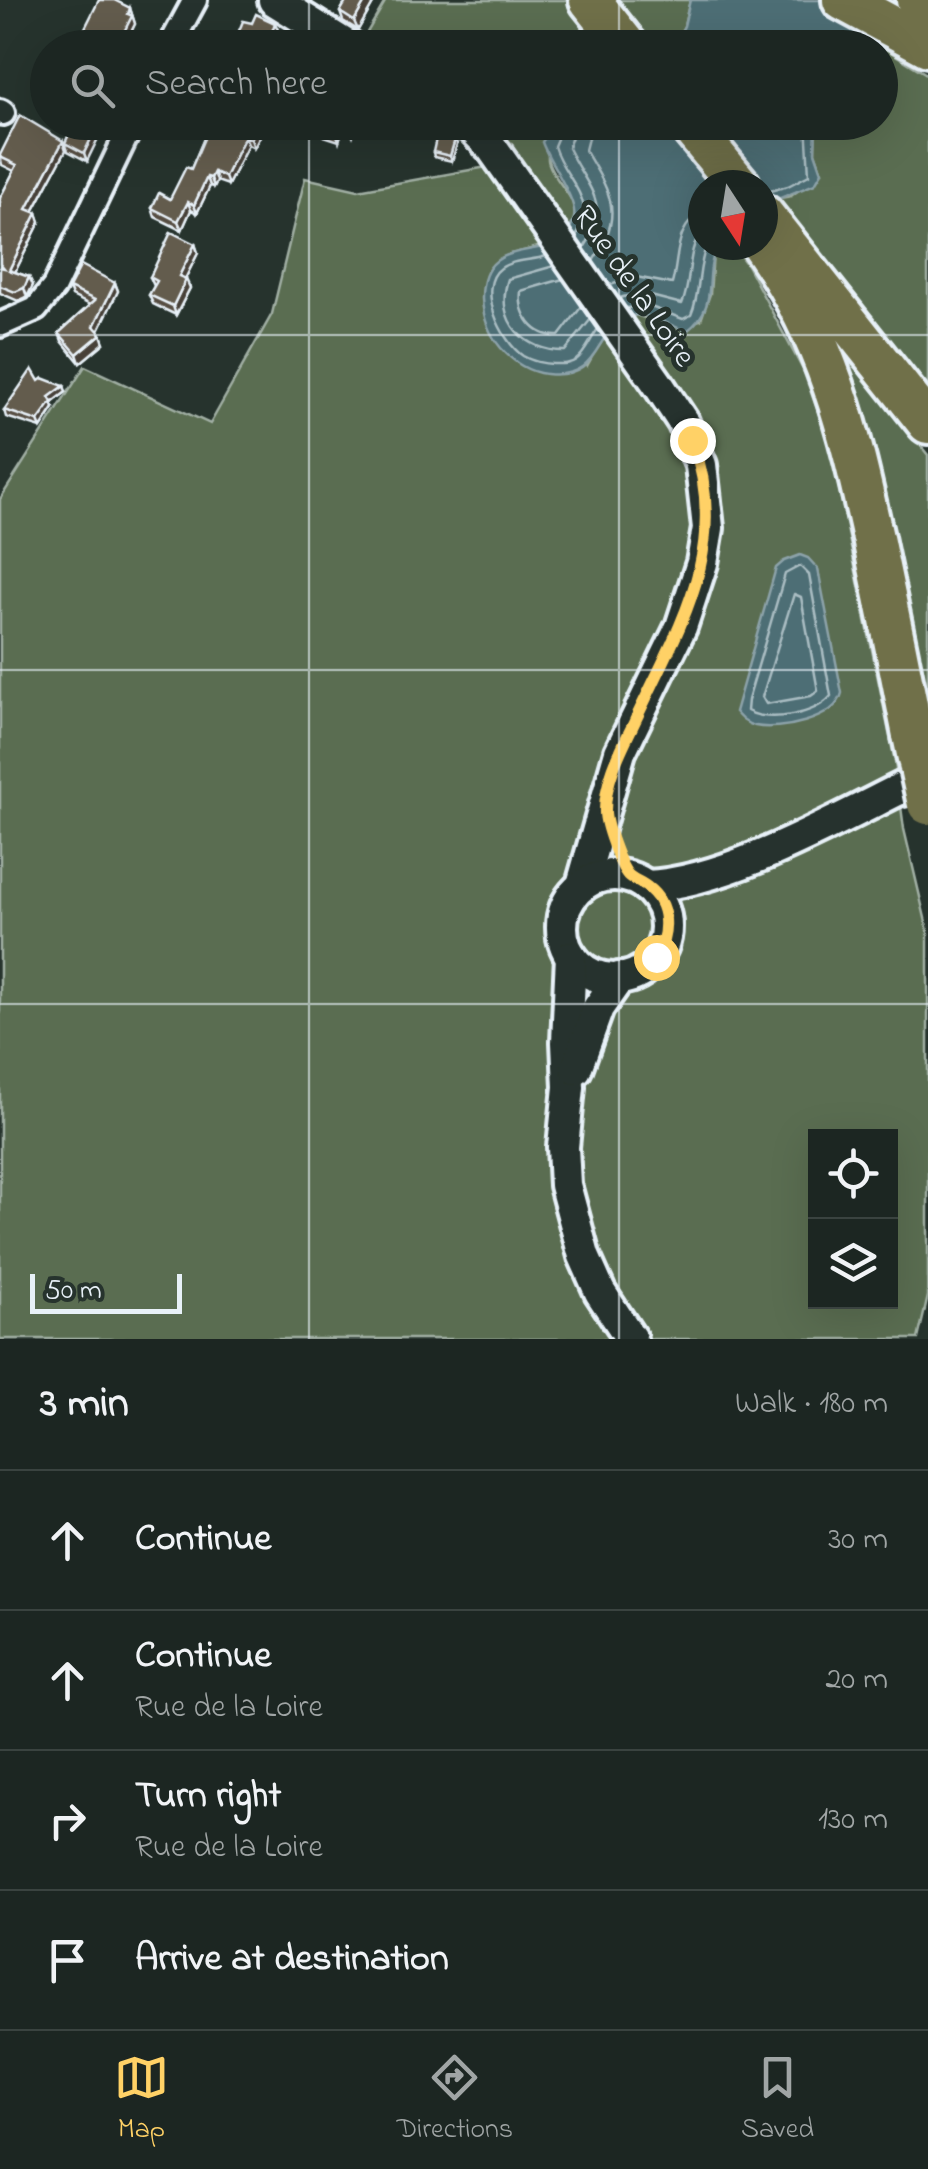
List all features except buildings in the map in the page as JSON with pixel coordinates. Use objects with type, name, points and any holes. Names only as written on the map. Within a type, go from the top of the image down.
[{"type":"highway","points":[[590,0],[614,30]]},
{"type":"highway","points":[[843,0],[928,46]]},
{"type":"highway","points":[[917,0],[928,6]]},
{"type":"highway","points":[[687,140],[708,170]]},
{"type":"highway","points":[[700,140],[726,170]]},
{"type":"highway","points":[[778,248],[928,423]]},
{"type":"highway","points":[[778,259],[845,413],[928,804]]},
{"type":"street","points":[[178,30],[195,0]]},
{"type":"street","points":[[274,0],[322,30]]},
{"type":"street","points":[[0,325],[36,310],[54,287],[124,140]]},
{"type":"street","name":"Rue de la Loire","points":[[484,140],[658,384],[692,440],[701,464],[708,528],[702,563],[681,627],[620,752],[582,885]]},
{"type":"street","points":[[631,1339],[600,1292],[572,1222],[565,1186],[570,956],[562,923],[570,898],[582,885],[605,875],[638,882],[690,879],[744,863],[928,775]]},
{"type":"street","points":[[606,806],[621,864],[662,908],[666,926]]},
{"type":"street","points":[[570,956],[588,972],[619,978],[640,971],[656,957],[666,926],[696,897],[744,863]]},
{"type":"street","points":[[569,1087],[598,1008],[619,978]]},
{"type":"green space","points":[[386,0],[690,0],[682,30],[368,30]]},
{"type":"green space","points":[[898,57],[928,75],[928,402],[778,210],[778,198],[791,196],[822,172],[815,140],[898,140]]},
{"type":"green space","points":[[508,140],[550,140],[548,160],[572,201],[574,224],[557,239],[510,254],[587,366],[607,336],[636,315],[671,327],[701,320],[710,294],[713,260],[743,260],[803,370],[830,445],[895,762],[904,829],[928,931],[928,1296],[918,1339],[0,1339],[0,499],[85,366],[210,424],[272,314],[305,178],[358,190],[487,167],[513,145]]},
{"type":"green space","points":[[832,337],[928,455],[928,717]]},
{"type":"water","points":[[690,0],[888,0],[886,30],[682,30]]},
{"type":"water","points":[[543,140],[815,140],[822,172],[815,184],[778,199],[778,170],[688,170],[688,260],[713,260],[708,299],[698,320],[687,331],[636,315],[612,328],[580,369],[566,374],[539,373],[516,362],[497,343],[484,312],[485,276],[494,263],[507,255],[554,243],[566,234],[574,218],[572,201]]},
{"type":"water","points":[[800,555],[818,569],[842,693],[829,710],[805,722],[755,726],[735,712],[776,568]]},
{"type":"route","points":[[656,957],[665,936],[662,908],[653,892],[630,877],[621,864],[604,813],[620,752],[681,627],[702,563],[708,528],[706,499],[701,464],[692,440]]}]
